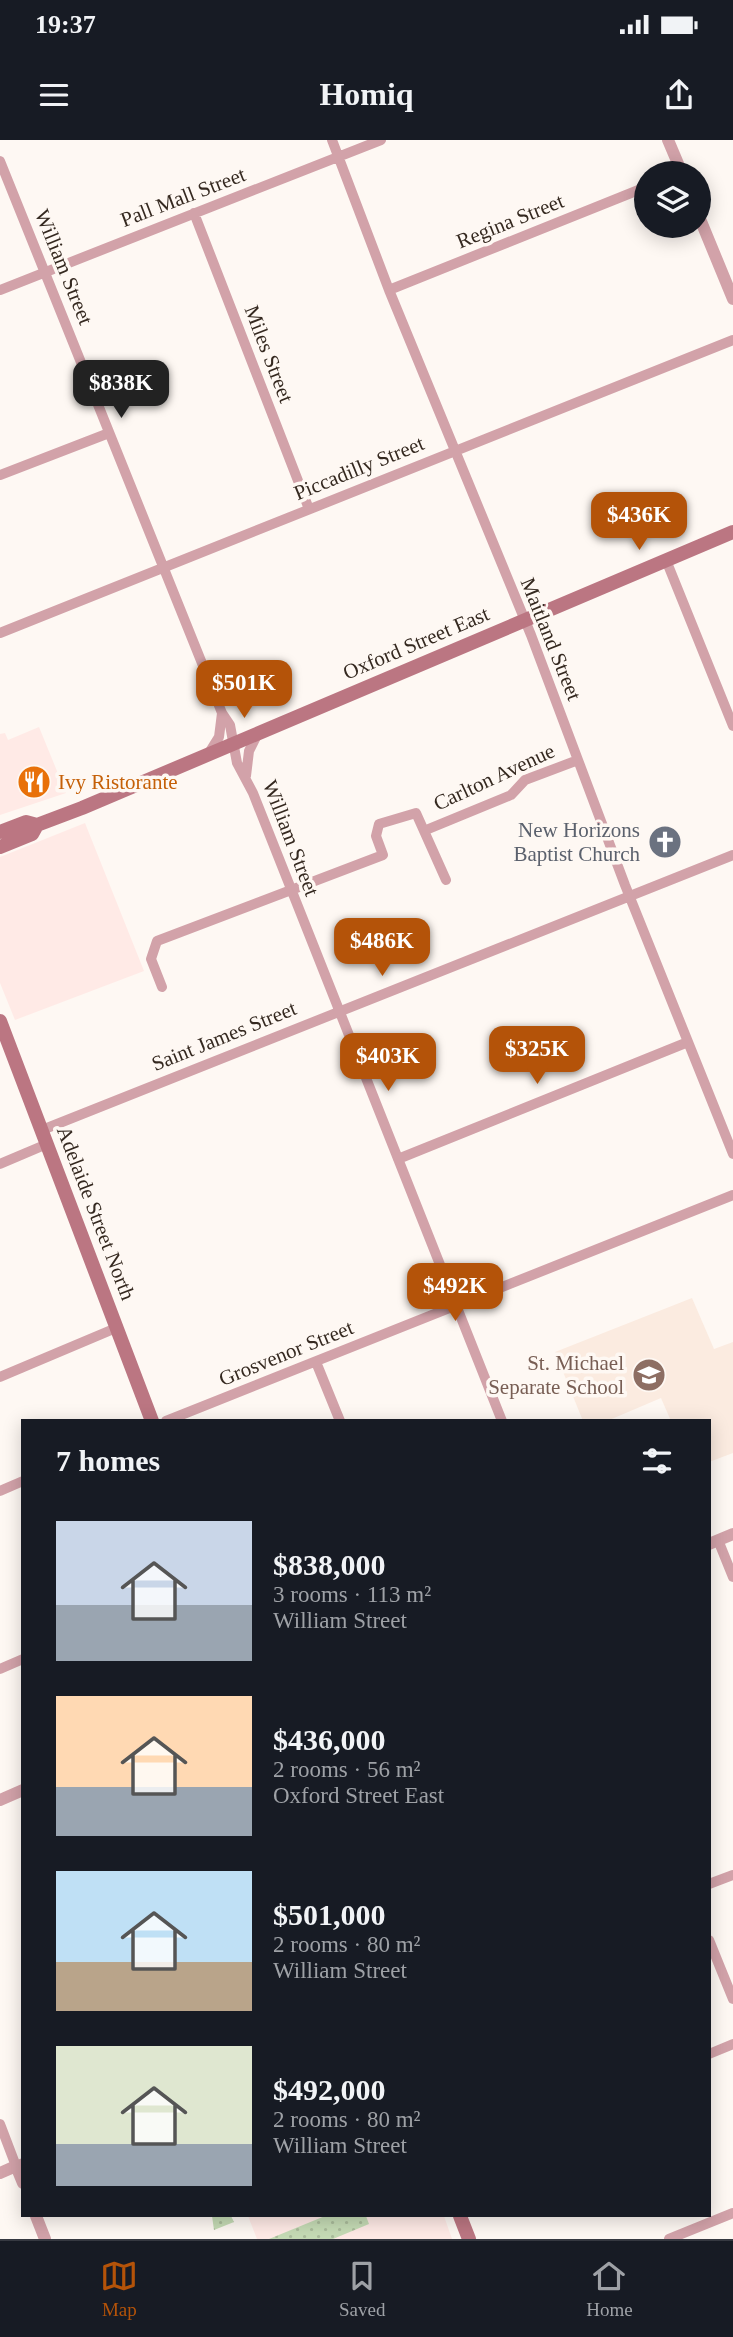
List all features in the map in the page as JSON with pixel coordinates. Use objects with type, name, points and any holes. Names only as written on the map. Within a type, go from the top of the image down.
[{"type":"main road","name":"Oxford Street East","points":[[0,832],[26,822],[37,825],[733,531]]},
{"type":"main road","name":"Oxford Street East","points":[[0,847],[32,834],[37,825]]},
{"type":"main road","name":"Adelaide Street North","points":[[0,1021],[151,1419]]},
{"type":"main road","points":[[460,2217],[469,2239]]},
{"type":"street","name":"Maitland Street","points":[[332,140],[389,290],[524,620],[733,1154]]},
{"type":"street","name":"Pall Mall Street","points":[[0,290],[381,140]]},
{"type":"street","points":[[668,140],[676,161]]},
{"type":"street","name":"William Street","points":[[0,161],[222,713],[230,725],[237,763],[246,776],[501,1419]]},
{"type":"street","name":"Regina Street","points":[[389,290],[634,192]]},
{"type":"street","name":"Miles Street","points":[[194,213],[309,509]]},
{"type":"street","points":[[708,238],[733,299]]},
{"type":"street","name":"Piccadilly Street","points":[[0,633],[733,340]]},
{"type":"street","points":[[0,475],[109,433]]},
{"type":"street","points":[[666,560],[733,726]]},
{"type":"street","points":[[209,753],[219,737],[222,713]]},
{"type":"street","name":"William Street","points":[[246,776],[249,751],[258,733]]},
{"type":"street","name":"Carlton Avenue","points":[[426,830],[511,795],[526,780],[578,760]]},
{"type":"street","name":"Carlton Avenue","points":[[162,987],[151,959],[157,941],[383,855],[376,836],[379,824],[416,813],[426,830],[446,880]]},
{"type":"street","name":"Saint James Street","points":[[0,1164],[44,1137],[339,1011],[733,855]]},
{"type":"street","points":[[398,1159],[688,1042]]},
{"type":"street","name":"Grosvenor Street","points":[[171,1419],[733,1195]]},
{"type":"street","points":[[0,1377],[116,1328]]},
{"type":"street","points":[[316,1362],[339,1419]]},
{"type":"street","points":[[0,1491],[21,1482]]},
{"type":"street","points":[[733,1534],[714,1542],[733,1577]]},
{"type":"street","points":[[0,1669],[21,1661]]},
{"type":"street","points":[[0,1800],[21,1791]]},
{"type":"street","points":[[711,1883],[733,1875]]},
{"type":"street","points":[[711,1945],[733,1999]]},
{"type":"street","points":[[711,2053],[733,2044]]},
{"type":"street","points":[[0,2124],[19,2164],[0,2173]]},
{"type":"street","points":[[669,2239],[733,2213]]},
{"type":"street","points":[[36,2217],[45,2239]]},
{"type":"shaded area","points":[[39,727],[66,793],[0,815],[0,734],[5,733],[8,740]]},
{"type":"shaded area","points":[[85,823],[144,971],[15,1020],[0,983],[0,857]]},
{"type":"shaded area","name":"St. Michael Separate School","points":[[692,1298],[714,1349],[733,1342],[733,1453],[711,1461],[711,1419],[670,1419],[661,1398],[612,1419],[582,1419],[555,1352]]},
{"type":"shaded area","points":[[248,2217],[444,2217],[452,2239],[257,2239]]},
{"type":"green space","points":[[212,2217],[232,2217],[234,2222],[214,2230]]},
{"type":"green space","points":[[323,2217],[366,2217],[369,2224],[333,2239],[269,2239]]},
{"type":"place","name":"Ivy Ristorante","points":[[34,782]]},
{"type":"place","name":"New Horizons Baptist Church","points":[[665,842]]},
{"type":"place","name":"St. Michael Separate School","points":[[649,1375]]}]
